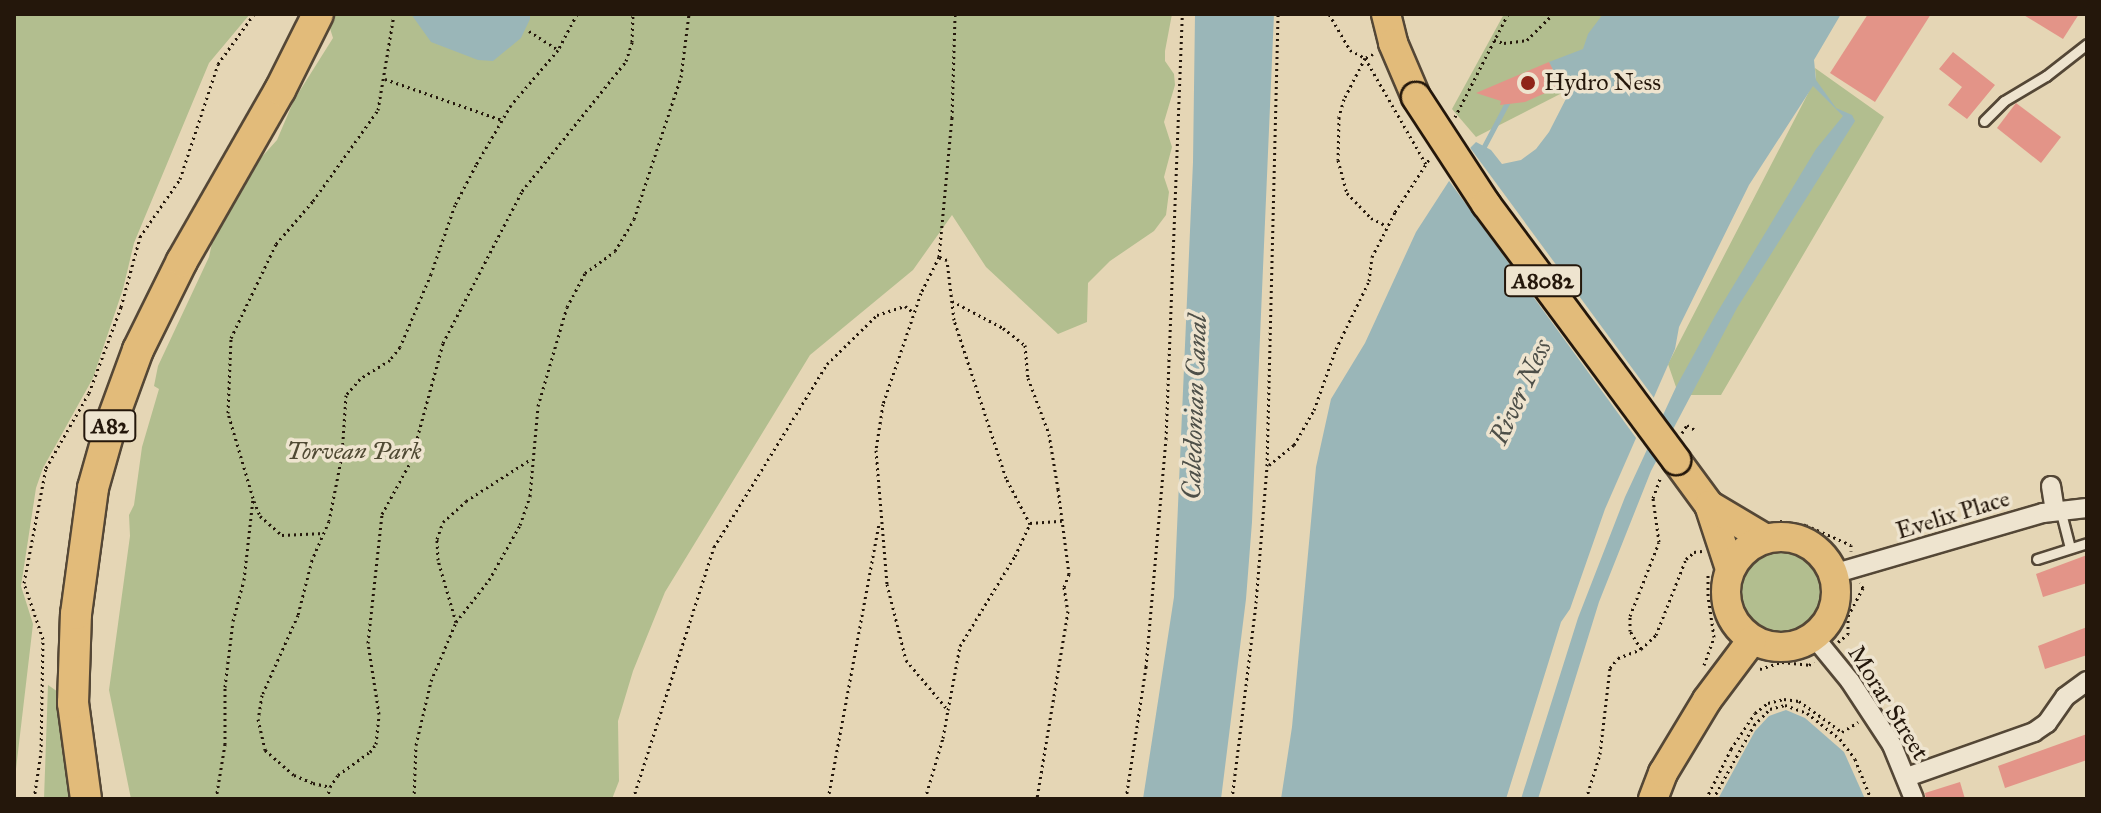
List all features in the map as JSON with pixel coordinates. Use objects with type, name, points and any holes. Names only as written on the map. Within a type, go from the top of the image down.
[{"type":"highway","name":"A82","points":[[86,799],[73,703],[76,614],[93,488],[108,434],[138,350],[318,14]]},
{"type":"main road","name":"A8082","points":[[1386,14],[1393,43],[1416,97],[1486,204],[1709,505],[1716,566],[1726,585],[1728,609],[1740,630],[1752,640]]},
{"type":"main road","name":"A8082","points":[[1709,505],[1799,540],[1842,572]]},
{"type":"main road","points":[[1716,566],[1739,556],[1771,530]]},
{"type":"main road","points":[[1653,799],[1663,773],[1707,700],[1752,640],[1783,648],[1820,644],[1834,609],[1842,572]]},
{"type":"street","points":[[2051,486],[2058,510]]},
{"type":"street","name":"Evelix Place","points":[[1842,572],[2058,510],[2087,508]]},
{"type":"street","name":"Morar Street","points":[[1820,644],[1871,713],[1907,777],[1914,799]]},
{"type":"street","points":[[1907,777],[2034,732],[2047,723],[2065,697],[2087,681]]},
{"type":"lane","points":[[1984,121],[2004,101],[2046,76],[2087,44]]},
{"type":"lane","points":[[2058,510],[2070,548]]},
{"type":"lane","points":[[2037,559],[2087,543]]},
{"type":"path","points":[[324,533],[282,535],[260,516],[228,413],[231,338],[236,321],[276,244],[321,192],[378,110],[394,14]]},
{"type":"path","points":[[330,787],[294,775],[275,761],[265,750],[258,719],[262,695],[298,615],[312,560],[324,533],[342,455],[346,395],[360,379],[390,360],[400,347],[431,274],[455,205],[502,120],[558,50],[577,14]]},
{"type":"path","points":[[327,799],[338,775],[370,752],[379,731],[368,643],[382,514],[411,461],[443,343],[522,191],[626,61],[632,42],[633,14]]},
{"type":"path","points":[[414,799],[416,745],[431,681],[456,622],[489,580],[520,525],[530,496],[538,406],[567,307],[585,273],[615,251],[634,219],[681,77],[689,14]]},
{"type":"path","points":[[948,710],[906,660],[887,584],[876,450],[883,404],[914,313],[939,257],[952,118],[955,14]]},
{"type":"path","points":[[1126,799],[1146,667],[1166,439],[1182,14]]},
{"type":"path","points":[[1232,799],[1256,603],[1267,466],[1278,14]]},
{"type":"path","points":[[1329,14],[1350,50],[1365,58],[1426,164]]},
{"type":"path","points":[[1453,121],[1508,14]]},
{"type":"path","points":[[1494,40],[1504,43],[1527,40],[1553,14]]},
{"type":"path","points":[[529,31],[558,50]]},
{"type":"path","points":[[1365,58],[1339,117],[1340,177],[1358,205],[1387,226]]},
{"type":"path","points":[[385,79],[502,120]]},
{"type":"path","points":[[1267,466],[1294,445],[1314,410],[1336,349],[1369,281],[1372,257],[1387,226],[1437,147]]},
{"type":"path","points":[[939,257],[947,260],[954,320],[1006,478],[1030,524]]},
{"type":"path","points":[[952,301],[1003,328],[1025,345],[1028,378],[1049,434],[1069,574],[1064,587],[1068,611],[1037,799]]},
{"type":"path","points":[[633,799],[714,547],[827,364],[877,315],[905,306],[914,313]]},
{"type":"path","points":[[1641,649],[1630,631],[1630,616],[1659,542],[1653,498],[1687,425],[1695,430]]},
{"type":"path","points":[[456,622],[438,560],[437,539],[443,522],[452,511],[531,459]]},
{"type":"path","points":[[216,799],[225,744],[225,687],[233,621],[244,580],[253,498]]},
{"type":"path","points":[[828,799],[880,517]]},
{"type":"path","points":[[1030,524],[1062,521]]},
{"type":"path","points":[[925,799],[948,710],[960,646],[1015,556],[1030,524]]},
{"type":"path","points":[[1755,673],[1782,662],[1809,665],[1820,644],[1848,634],[1848,616],[1863,588],[1842,572],[1851,545],[1806,525],[1771,530]]},
{"type":"path","points":[[1586,799],[1600,754],[1610,668],[1618,658],[1641,649],[1662,625],[1689,555],[1707,551],[1716,566],[1708,596],[1714,637],[1701,670]]},
{"type":"path","points":[[1706,799],[1738,738],[1755,713],[1768,703],[1784,699],[1799,701],[1842,732],[1871,713]]},
{"type":"path","points":[[1713,799],[1754,725],[1770,709],[1785,705],[1807,713],[1840,739],[1855,759],[1871,799]]},
{"type":"green space","points":[[14,14],[250,14],[209,63],[134,243],[123,289],[93,378],[43,468],[36,488],[21,586],[33,624],[14,786]]},
{"type":"green space","name":"Torvean Park","points":[[333,14],[1172,14],[1165,51],[1165,61],[1174,74],[1175,85],[1164,122],[1172,147],[1164,177],[1169,192],[1166,215],[1154,231],[1110,261],[1088,283],[1087,322],[1058,334],[986,267],[952,215],[913,270],[810,355],[665,592],[633,671],[618,721],[619,781],[612,799],[131,799],[109,690],[130,536],[129,515],[134,505],[142,447],[159,389],[154,386],[158,366],[209,257],[214,234],[250,170],[277,140],[294,100],[333,38],[328,22]]},
{"type":"green space","points":[[1504,14],[1619,14],[1564,92],[1476,137],[1452,109]]},
{"type":"green space","points":[[1815,68],[1884,117],[1721,395],[1689,395],[1676,387],[1668,364],[1816,78]]},
{"type":"green space","points":[[1782,548],[1807,555],[1819,567],[1826,592],[1819,617],[1807,629],[1782,636],[1757,629],[1745,617],[1738,592],[1745,567],[1757,555]]},
{"type":"green space","points":[[48,685],[61,694],[72,799],[44,799]]},
{"type":"water","points":[[411,14],[530,14],[530,19],[521,38],[493,61],[478,60],[431,42]]},
{"type":"water","name":"Caledonian Canal","points":[[1195,14],[1274,14],[1252,522],[1246,599],[1221,799],[1143,799],[1174,597],[1193,162]]},
{"type":"water","name":"River Ness","points":[[1603,14],[1841,14],[1814,60],[1816,80],[1836,108],[1852,115],[1855,121],[1737,308],[1651,471],[1599,602],[1538,799],[1521,799],[1578,618],[1625,497],[1676,387],[1715,316],[1816,149],[1843,116],[1813,86],[1749,185],[1679,327],[1675,349],[1605,509],[1570,609],[1561,622],[1506,799],[1281,799],[1292,727],[1316,467],[1331,399],[1365,343],[1416,232],[1471,147],[1476,142],[1491,150],[1502,164],[1521,160],[1536,149],[1549,132],[1572,87],[1570,83],[1561,86],[1549,62],[1583,49],[1588,34]]},
{"type":"water","points":[[1786,710],[1805,718],[1844,752],[1865,799],[1718,799],[1755,731],[1769,716]]},
{"type":"pier","points":[[1468,145],[1657,402],[1639,442],[1447,178]]},
{"type":"building","points":[[1868,14],[1931,14],[1875,102],[1830,73]]},
{"type":"building","points":[[2022,14],[2079,14],[2063,39]]},
{"type":"building","points":[[1953,52],[1995,85],[1967,119],[1948,105],[1962,87],[1939,69]]},
{"type":"building","name":"Hydro Ness","points":[[1549,62],[1561,86],[1525,102],[1500,105],[1501,101],[1476,93]]},
{"type":"building","points":[[2016,103],[2061,137],[2041,163],[1997,128]]},
{"type":"building","points":[[2087,555],[2087,583],[2043,597],[2036,574]]},
{"type":"building","points":[[2087,627],[2087,655],[2045,669],[2038,646]]},
{"type":"building","points":[[2087,734],[2087,760],[2005,788],[1998,766]]},
{"type":"building","points":[[1960,782],[1965,799],[1926,799],[1925,793]]},
{"type":"waterway","points":[[1481,152],[1508,101]]},
{"type":"place","name":"Hydro Ness","points":[[1528,83]]}]
